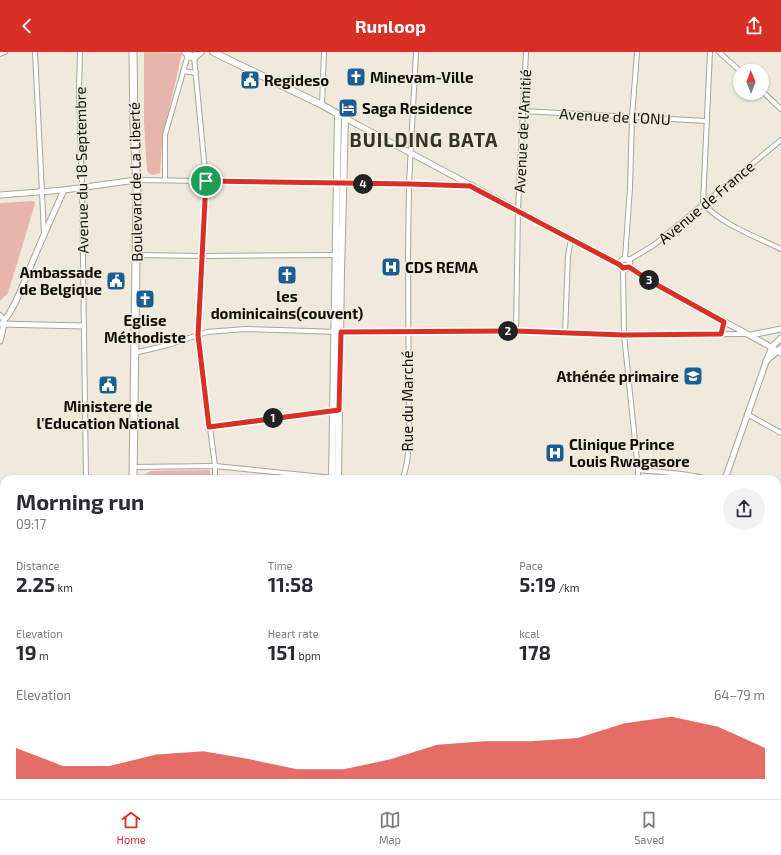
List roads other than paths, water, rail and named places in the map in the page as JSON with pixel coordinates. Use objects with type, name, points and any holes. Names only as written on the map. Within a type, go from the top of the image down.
[{"type":"highway","name":"Boulevard de La Liberté","points":[[133,52],[136,255],[133,475]]},
{"type":"highway","points":[[189,55],[200,52]]},
{"type":"main road","points":[[213,52],[322,105],[345,118],[340,184]]},
{"type":"main road","points":[[337,475],[336,410],[340,184],[338,114]]},
{"type":"street","points":[[0,54],[5,52]]},
{"type":"street","points":[[35,52],[44,233]]},
{"type":"street","name":"Avenue du 18 Septembre","points":[[80,52],[79,90],[82,188],[86,475]]},
{"type":"street","points":[[322,105],[324,52]]},
{"type":"street","name":"Rue du Marché","points":[[404,475],[409,443],[407,332],[410,184],[416,52]]},
{"type":"street","name":"Avenue de l'Amitié","points":[[516,331],[518,210],[526,52]]},
{"type":"street","points":[[624,267],[630,263],[627,259],[632,117],[637,52]]},
{"type":"street","points":[[710,52],[703,203],[710,212],[721,219],[781,249]]},
{"type":"street","points":[[719,52],[733,65]]},
{"type":"street","points":[[165,180],[165,135],[189,55]]},
{"type":"street","points":[[189,55],[196,73],[200,133],[206,181],[198,335],[215,475]]},
{"type":"street","points":[[183,71],[196,73]]},
{"type":"street","points":[[769,98],[781,109]]},
{"type":"street","name":"Avenue de l'ONU","points":[[523,111],[707,121]]},
{"type":"street","points":[[345,118],[470,186],[646,278],[724,322],[780,350],[766,362]]},
{"type":"street","name":"Avenue de France","points":[[627,259],[654,245],[781,140]]},
{"type":"street","points":[[0,195],[64,190],[136,180],[470,186]]},
{"type":"street","points":[[0,341],[3,323],[17,298],[64,190]]},
{"type":"street","points":[[565,333],[570,238]]},
{"type":"street","points":[[136,255],[339,255]]},
{"type":"street","points":[[627,259],[622,260],[624,267],[624,335],[638,475]]},
{"type":"street","points":[[0,315],[3,323]]},
{"type":"street","points":[[721,334],[724,322]]},
{"type":"street","points":[[3,323],[83,326]]},
{"type":"street","points":[[134,353],[168,345],[207,332],[245,329],[407,332],[516,331],[624,335],[749,335],[781,329]]},
{"type":"street","points":[[726,475],[766,362],[772,347],[781,338]]},
{"type":"street","points":[[209,427],[336,410]]},
{"type":"street","points":[[747,414],[781,433]]},
{"type":"street","points":[[132,467],[215,466],[299,475]]},
{"type":"street","points":[[638,470],[672,472],[691,475]]},
{"type":"place","name":"Minevam-Ville","points":[[356,77]]},
{"type":"place","name":"Regideso","points":[[250,80]]},
{"type":"place","name":"Saga Residence","points":[[348,108]]},
{"type":"place","name":"CDS REMA","points":[[391,267]]},
{"type":"place","name":"les dominicains(couvent)","points":[[287,275]]},
{"type":"place","name":"Ambassade de Belgique","points":[[116,281]]},
{"type":"place","name":"Eglise Méthodiste","points":[[145,299]]},
{"type":"place","name":"Athénée primaire","points":[[693,376]]},
{"type":"place","name":"Ministere de l'Education National","points":[[108,385]]},
{"type":"place","name":"Clinique Prince Louis Rwagasore","points":[[555,453]]},
{"type":"district","name":"BUILDING BATA","points":[[424,139]]}]
